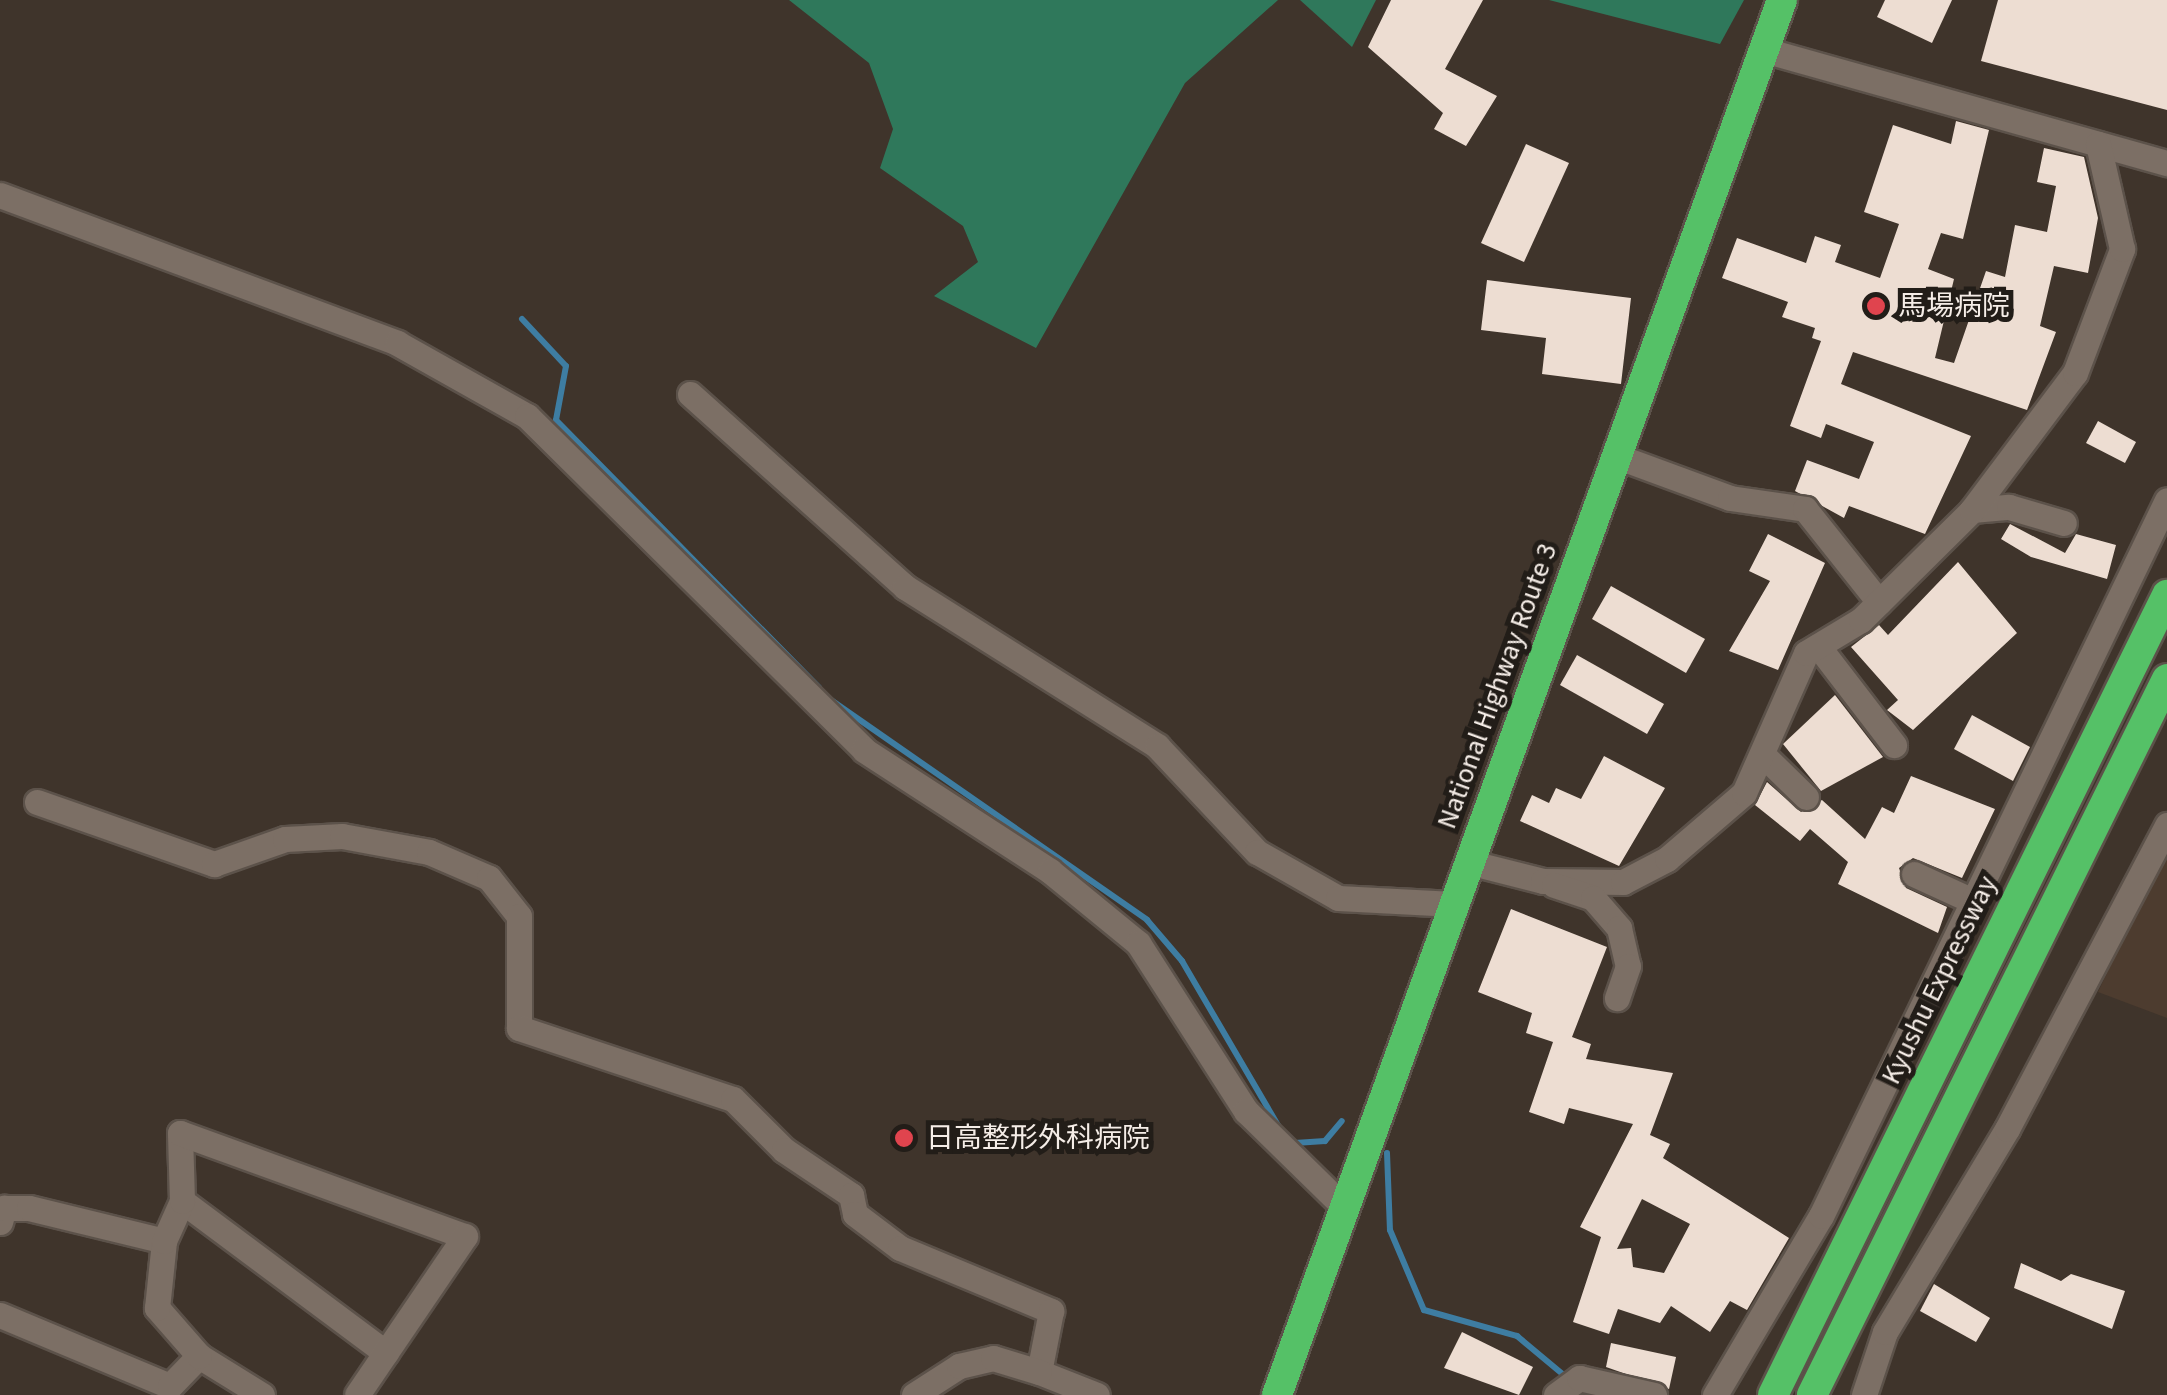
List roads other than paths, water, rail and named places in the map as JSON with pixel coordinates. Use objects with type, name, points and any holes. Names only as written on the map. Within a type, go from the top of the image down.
[{"type":"highway","name":"National Highway Route 3","points":[[1277,1395],[1782,0]]},
{"type":"highway","name":"Kyushu Expressway","points":[[1773,1395],[2167,596]]},
{"type":"highway","points":[[1812,1395],[2167,680]]},
{"type":"street","points":[[1764,50],[2167,163]]},
{"type":"street","points":[[1540,880],[1623,882],[1667,859],[1744,793],[1763,755],[1785,689],[1818,646],[1879,602],[1972,510],[2076,373],[2094,334],[2122,249],[2098,144]]},
{"type":"street","points":[[0,195],[397,343],[527,416],[864,750],[1050,871],[1138,943],[1246,1111],[1344,1208]]},
{"type":"street","points":[[690,394],[905,587],[1158,746],[1257,852],[1338,898],[1454,904]]},
{"type":"street","points":[[1616,456],[1730,498],[1805,509],[1879,602]]},
{"type":"street","points":[[1715,1395],[1821,1216],[2167,500]]},
{"type":"street","points":[[1972,510],[2009,507],[2064,523]]},
{"type":"street","points":[[1818,646],[1894,745]]},
{"type":"street","points":[[1763,755],[1806,797]]},
{"type":"street","points":[[37,802],[214,864],[285,839],[342,836],[429,852],[489,878],[519,916],[518,1028],[733,1098],[784,1150],[851,1194],[854,1214],[900,1248],[1051,1310],[1039,1372]]},
{"type":"street","points":[[1864,1395],[1885,1332],[2007,1129],[2167,824]]},
{"type":"street","points":[[1468,862],[1593,898],[1619,928],[1628,966],[1617,998]]},
{"type":"street","points":[[1914,874],[1973,901]]},
{"type":"street","points":[[262,1395],[199,1356],[157,1308],[164,1241],[182,1201],[180,1133],[465,1236],[362,1387],[390,1395]]},
{"type":"street","points":[[182,1201],[386,1352]]},
{"type":"street","points":[[0,1222],[4,1208],[29,1208],[164,1241]]},
{"type":"street","points":[[0,1315],[166,1391],[199,1356]]},
{"type":"street","points":[[914,1395],[960,1366],[993,1358],[1096,1395]]},
{"type":"street","points":[[1566,1388],[1654,1395]]},
{"type":"waterway","points":[[522,319],[566,366],[556,420],[819,688]]},
{"type":"waterway","points":[[831,700],[1147,920],[1182,961],[1279,1127]]},
{"type":"waterway","points":[[1295,1143],[1325,1141],[1342,1121]]},
{"type":"waterway","points":[[1387,1153],[1390,1230],[1424,1310],[1517,1336],[1566,1377]]},
{"type":"place","name":"馬場病院","points":[[1876,306]]},
{"type":"place","name":"日高整形外科病院","points":[[904,1138]]}]
